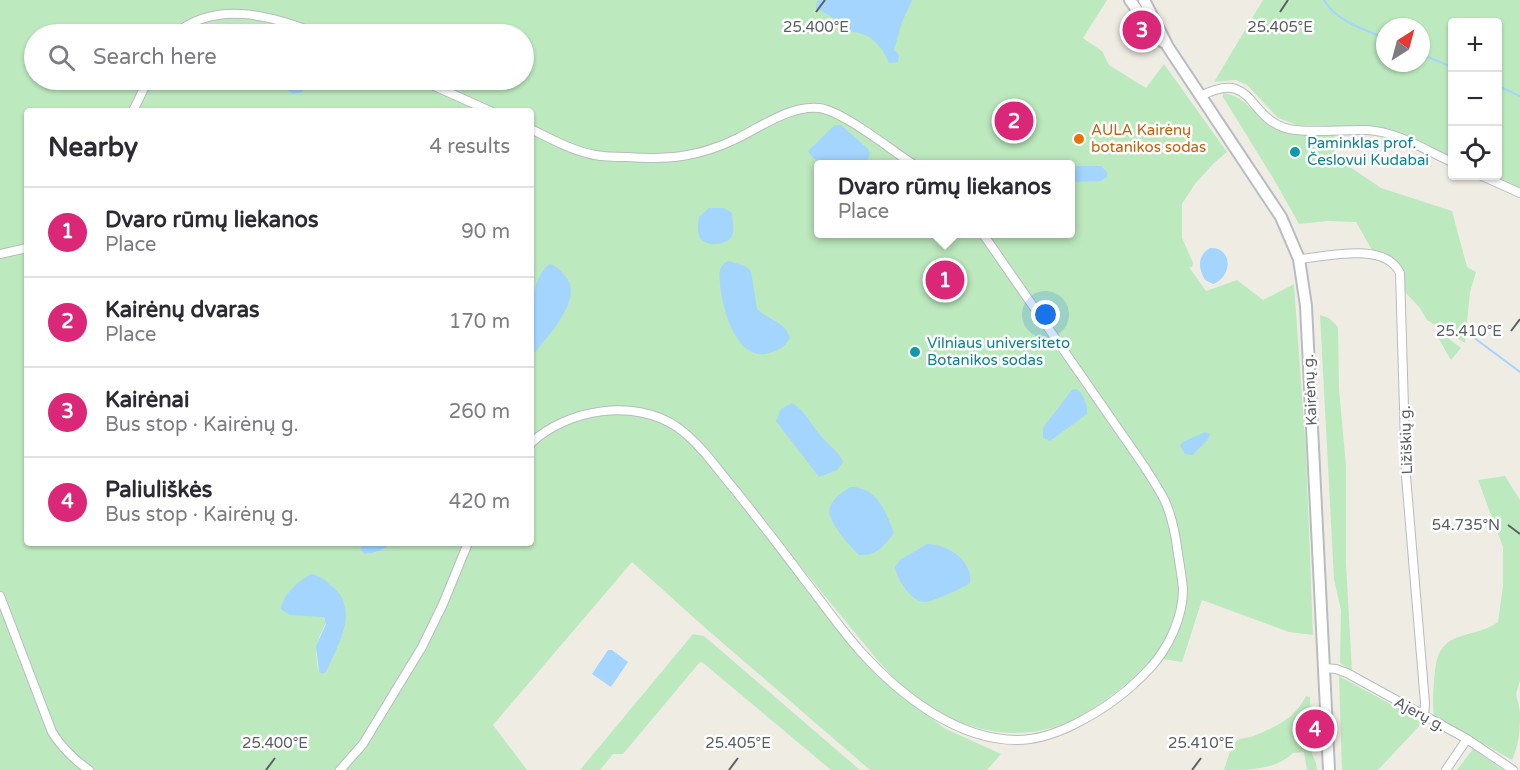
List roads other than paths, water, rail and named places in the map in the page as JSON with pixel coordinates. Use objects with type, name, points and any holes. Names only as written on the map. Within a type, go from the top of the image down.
[{"type":"main road","name":"Kairėnų g.","points":[[1130,0],[1152,31],[1168,47]]},
{"type":"main road","name":"Kairėnų g.","points":[[1144,0],[1168,47],[1281,217],[1299,259],[1306,306],[1329,770]]},
{"type":"street","points":[[186,24],[194,17],[208,11],[246,9],[268,14],[293,24]]},
{"type":"street","points":[[1202,96],[1215,89],[1231,88],[1246,95],[1273,123],[1286,129],[1367,130],[1387,133],[1448,160]]},
{"type":"street","points":[[134,108],[143,90]]},
{"type":"street","points":[[443,90],[483,108]]},
{"type":"street","points":[[534,130],[595,155],[651,159],[676,158],[695,155],[725,144],[781,116],[799,110],[820,108],[849,122],[906,160]]},
{"type":"street","points":[[1491,180],[1520,193]]},
{"type":"street","points":[[534,440],[544,432],[570,420],[606,411],[642,414],[676,426],[699,449],[747,506],[862,653],[894,684],[922,706],[949,721],[984,735],[1019,740],[1060,731],[1101,710],[1143,675],[1159,658],[1169,641],[1181,606],[1183,589],[1176,536],[1165,502],[1144,466],[986,238]]},
{"type":"street","points":[[0,254],[24,249]]},
{"type":"street","name":"Ližiškių g.","points":[[1299,259],[1367,253],[1389,260],[1400,273],[1406,476],[1425,703],[1424,716]]},
{"type":"street","points":[[340,770],[363,744],[427,637],[467,546]]},
{"type":"street","points":[[0,596],[52,732],[68,753],[89,770]]},
{"type":"street","name":"Ajerų g.","points":[[1324,668],[1347,673],[1467,739],[1513,770]]},
{"type":"street","points":[[1446,770],[1467,739]]},
{"type":"water","points":[[912,0],[902,22],[894,50],[899,55],[898,62],[889,63],[877,43],[866,35],[843,32],[840,27],[845,21],[835,19],[816,8],[817,1]]},
{"type":"water","points":[[288,90],[303,90],[301,93],[292,94]]},
{"type":"water","points":[[835,125],[841,125],[870,153],[868,160],[817,160],[808,151]]},
{"type":"water","points":[[1075,166],[1101,166],[1107,172],[1107,177],[1101,181],[1075,182]]},
{"type":"water","points":[[709,208],[724,208],[732,213],[733,234],[730,239],[718,244],[709,244],[700,238],[699,217]]},
{"type":"water","points":[[1210,248],[1223,252],[1228,263],[1224,275],[1213,284],[1205,280],[1200,267],[1201,258]]},
{"type":"water","points":[[729,261],[745,266],[751,271],[757,309],[788,332],[790,338],[780,349],[760,354],[749,351],[734,332],[724,307],[720,284],[721,268]]},
{"type":"water","points":[[550,264],[557,267],[570,285],[571,295],[561,318],[534,353],[534,294],[537,281]]},
{"type":"water","points":[[1076,389],[1085,400],[1087,414],[1050,441],[1043,438],[1045,425],[1072,390]]},
{"type":"water","points":[[792,403],[839,454],[843,462],[837,470],[819,477],[776,421],[781,409]]},
{"type":"water","points":[[1205,432],[1210,434],[1209,438],[1193,455],[1185,454],[1180,446],[1183,442]]},
{"type":"water","points":[[850,487],[867,491],[879,501],[894,533],[883,546],[871,554],[859,555],[831,519],[829,512],[831,504]]},
{"type":"water","points":[[927,544],[943,547],[957,555],[967,567],[970,583],[942,597],[925,602],[910,594],[899,578],[895,567],[900,560]]},
{"type":"water","points":[[362,546],[388,546],[379,551],[364,554],[360,549]]},
{"type":"water","points":[[312,574],[322,578],[335,589],[342,598],[345,608],[344,630],[326,672],[322,674],[319,672],[316,646],[326,624],[324,617],[290,615],[281,609],[282,603],[292,588]]},
{"type":"water","points":[[608,650],[612,650],[628,662],[611,687],[592,674]]},
{"type":"waterway","points":[[1324,0],[1329,8],[1343,19],[1376,35]]},
{"type":"waterway","points":[[1430,58],[1448,65]]},
{"type":"waterway","points":[[1502,88],[1520,96]]},
{"type":"waterway","points":[[1461,328],[1520,372]]},
{"type":"place","name":"Kairėnai","points":[[1142,30]]},
{"type":"place","name":"Kairėnų dvaras","points":[[1014,121]]},
{"type":"place","name":"AULA Kairėnų botanikos sodas","points":[[1079,139]]},
{"type":"place","name":"Paminklas prof. Česlovui Kudabai","points":[[1295,152]]},
{"type":"place","name":"Dvaro rūmų liekanos","points":[[945,280]]},
{"type":"place","name":"Vilniaus universiteto Botanikos sodas","points":[[915,352]]},
{"type":"place","name":"Paliuliškės","points":[[1315,729]]}]
